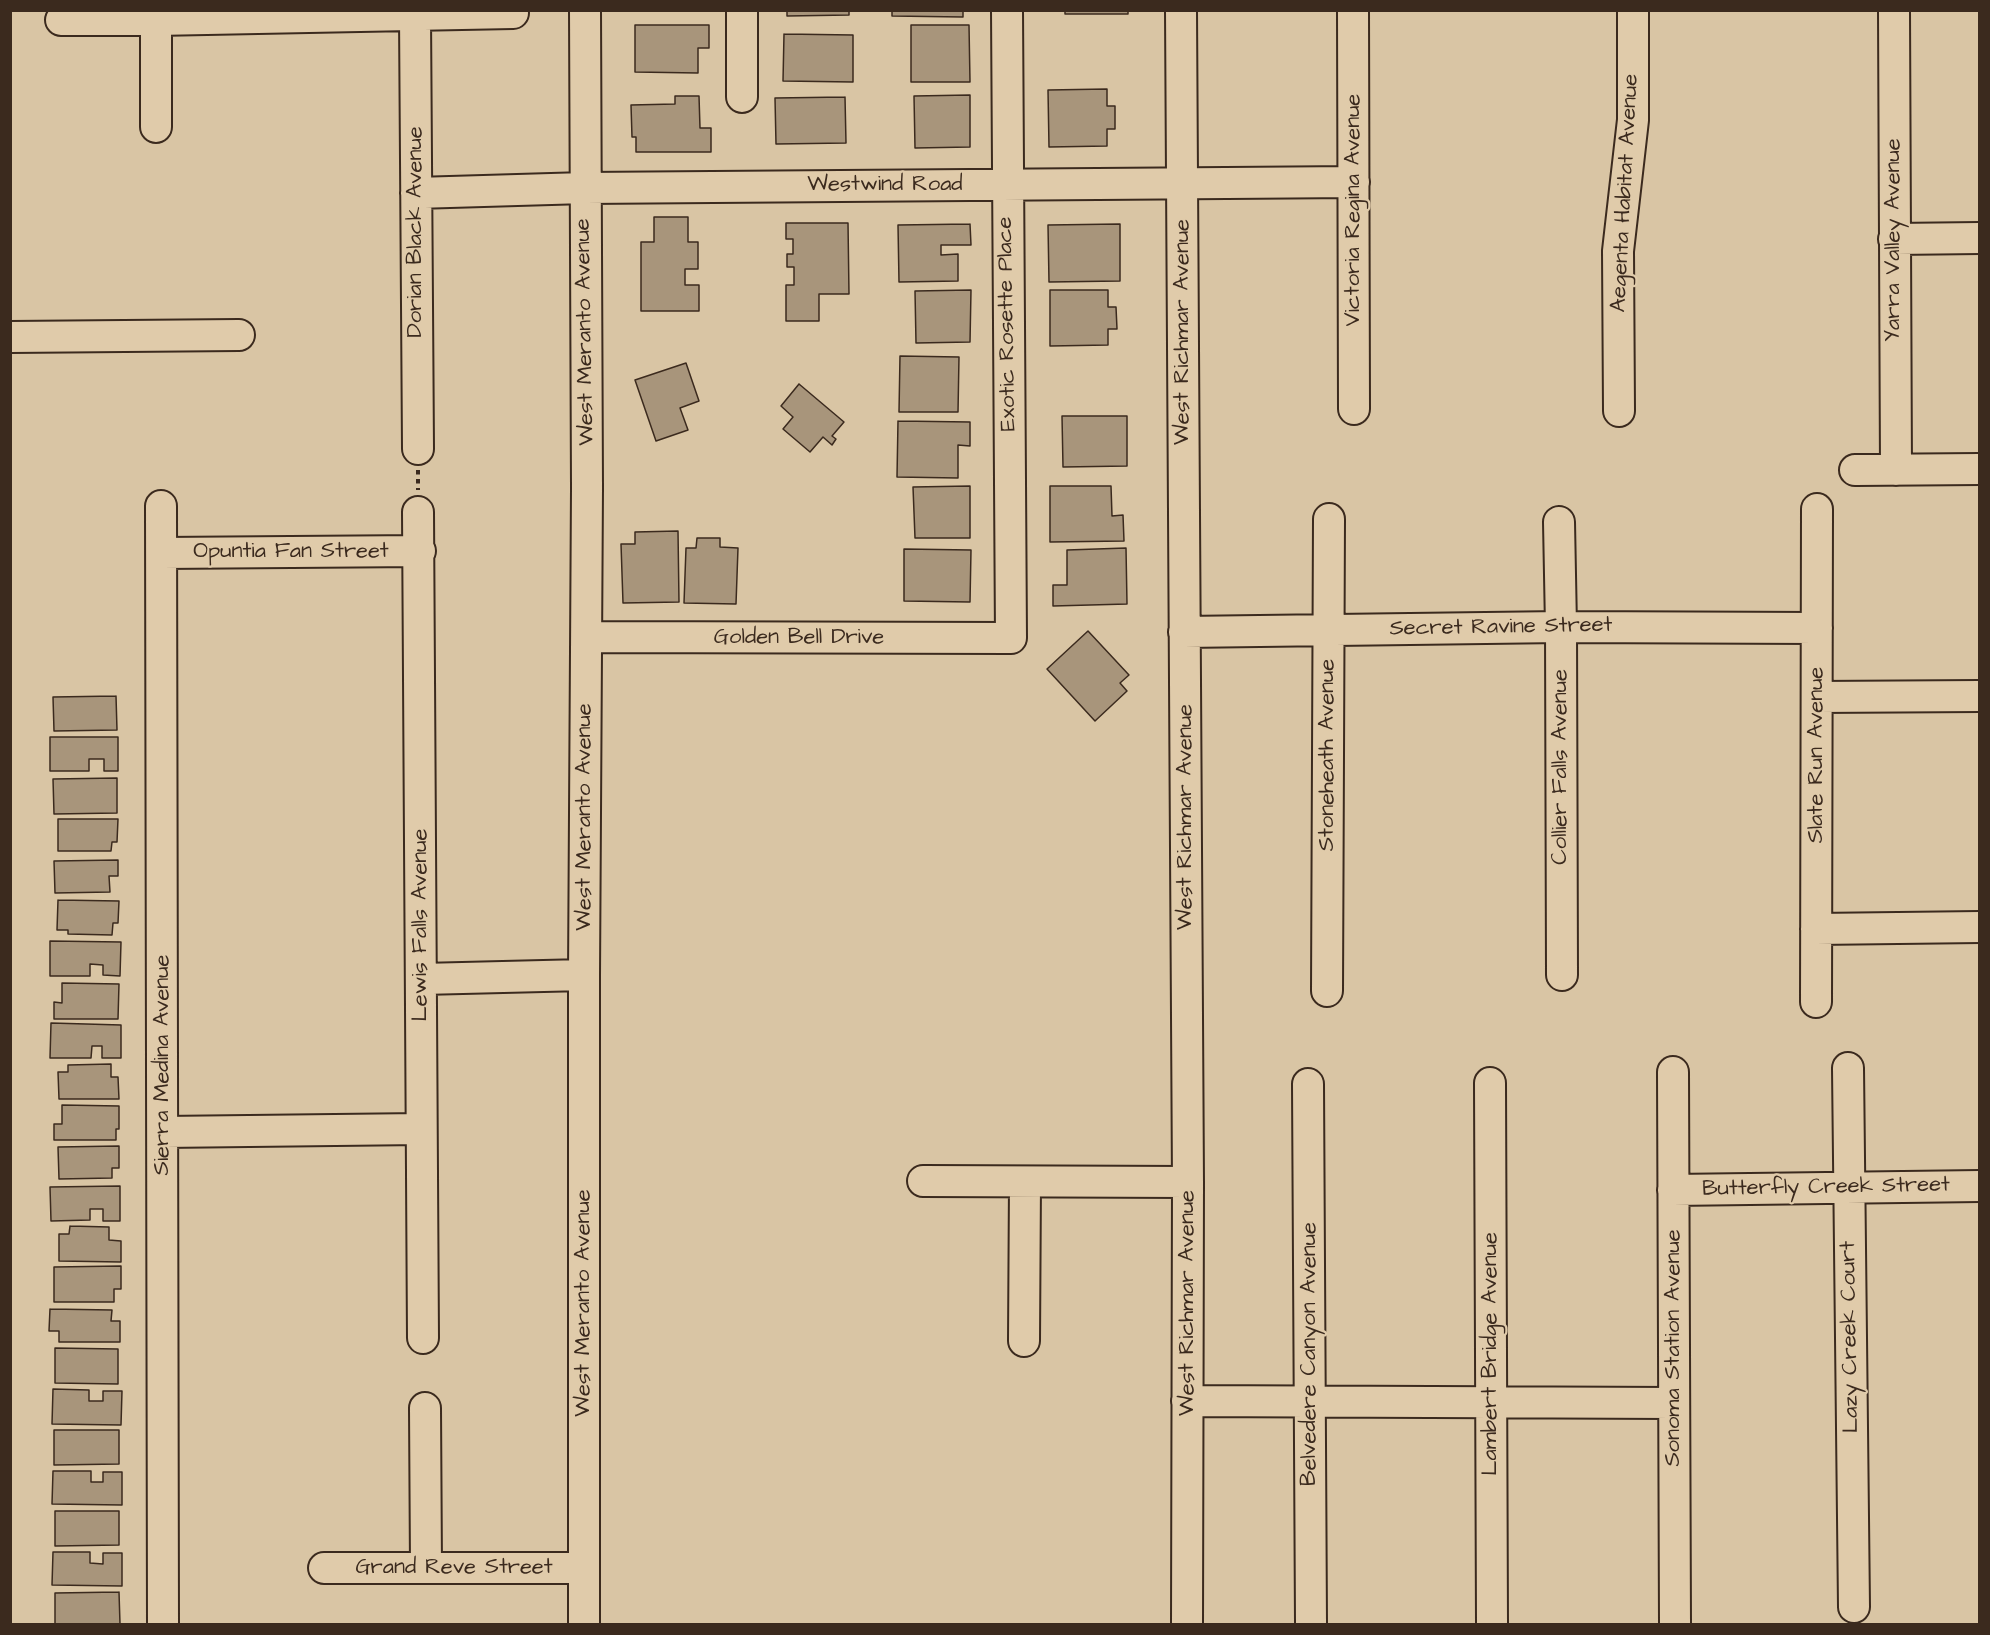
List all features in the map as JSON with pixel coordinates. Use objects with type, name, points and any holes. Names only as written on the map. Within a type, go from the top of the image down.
[{"type":"street","name":"West Meranto Avenue","points":[[584,1624],[584,975],[587,637],[585,10]]},
{"type":"street","points":[[742,10],[742,97]]},
{"type":"street","name":"Exotic Rosette Place","points":[[1007,10],[1011,638]]},
{"type":"street","name":"West Richmar Avenue","points":[[1181,10],[1188,1182],[1187,1624]]},
{"type":"street","name":"Victoria Regina Avenue","points":[[1353,10],[1354,409]]},
{"type":"street","name":"Aegenta Habitat Avenue","points":[[1619,411],[1618,251],[1633,120],[1633,10]]},
{"type":"street","name":"Yarra Valley Avenue","points":[[1894,10],[1896,470]]},
{"type":"street","points":[[61,20],[513,13]]},
{"type":"street","name":"Dorian Black Avenue","points":[[415,16],[418,448]]},
{"type":"street","points":[[156,20],[156,127]]},
{"type":"street","name":"Westwind Road","points":[[416,193],[585,188],[1354,182]]},
{"type":"street","points":[[1894,239],[1980,238]]},
{"type":"street","points":[[10,337],[239,335]]},
{"type":"street","points":[[1855,470],[1980,470]]},
{"type":"street","name":"Sierra Medina Avenue","points":[[161,506],[163,1624]]},
{"type":"street","name":"Slate Run Avenue","points":[[1816,1002],[1817,509]]},
{"type":"street","name":"Lewis Falls Avenue","points":[[418,512],[423,1338]]},
{"type":"street","name":"Stoneheath Avenue","points":[[1327,991],[1329,519]]},
{"type":"street","name":"Collier Falls Avenue","points":[[1559,522],[1562,975]]},
{"type":"street","name":"Opuntia Fan Street","points":[[162,553],[420,551]]},
{"type":"street","name":"Secret Ravine Street","points":[[1184,632],[1561,627],[1817,628]]},
{"type":"street","name":"Golden Bell Drive","points":[[587,637],[1011,638]]},
{"type":"street","points":[[1817,697],[1980,696]]},
{"type":"street","points":[[1816,929],[1980,927]]},
{"type":"street","points":[[422,979],[584,975]]},
{"type":"street","name":"Lazy Creek Court","points":[[1848,1068],[1854,1607]]},
{"type":"street","name":"Sonoma Station Avenue","points":[[1672,1072],[1675,1624]]},
{"type":"street","name":"Lambert Bridge Avenue","points":[[1490,1083],[1492,1624]]},
{"type":"street","name":"Belvedere Canyon Avenue","points":[[1308,1084],[1311,1624]]},
{"type":"street","points":[[163,1132],[421,1129]]},
{"type":"street","points":[[923,1181],[1188,1182]]},
{"type":"street","points":[[1024,1341],[1025,1182]]},
{"type":"street","name":"Butterfly Creek Street","points":[[1673,1190],[1980,1186]]},
{"type":"street","points":[[1187,1401],[1674,1403]]},
{"type":"street","points":[[425,1408],[426,1568]]},
{"type":"street","name":"Grand Reve Street","points":[[324,1568],[583,1568]]},
{"type":"path","points":[[418,448],[418,512]]},
{"type":"building","points":[[787,10],[849,10],[849,15],[787,16]]},
{"type":"building","points":[[892,10],[963,10],[963,17],[892,16]]},
{"type":"building","points":[[1065,10],[1128,10],[1128,14],[1065,14]]},
{"type":"building","points":[[635,25],[709,25],[709,48],[698,48],[698,73],[635,72]]},
{"type":"building","points":[[911,25],[969,25],[970,82],[911,82]]},
{"type":"building","points":[[784,34],[853,35],[853,82],[783,81]]},
{"type":"building","points":[[1107,89],[1107,106],[1115,106],[1115,129],[1107,129],[1107,146],[1049,147],[1048,90]]},
{"type":"building","points":[[970,95],[970,147],[915,148],[914,96]]},
{"type":"building","points":[[675,96],[699,96],[700,128],[711,128],[711,152],[636,152],[636,137],[632,137],[631,105],[675,104]]},
{"type":"building","points":[[845,97],[846,143],[776,144],[775,98]]},
{"type":"building","points":[[654,217],[688,217],[688,242],[698,242],[698,269],[685,269],[685,285],[699,285],[699,311],[641,311],[641,242],[654,242]]},
{"type":"building","points":[[786,223],[848,223],[849,294],[819,294],[819,321],[786,321],[786,285],[794,285],[794,267],[787,267],[787,254],[793,254],[793,239],[786,239]]},
{"type":"building","points":[[970,224],[971,245],[941,245],[941,255],[958,254],[958,281],[899,282],[898,225]]},
{"type":"building","points":[[1120,224],[1120,281],[1049,282],[1048,225]]},
{"type":"building","points":[[971,290],[970,342],[916,343],[915,291]]},
{"type":"building","points":[[1050,290],[1108,290],[1108,307],[1116,307],[1117,329],[1108,329],[1108,345],[1050,346]]},
{"type":"building","points":[[900,356],[959,357],[958,412],[899,412]]},
{"type":"building","points":[[686,363],[699,401],[680,408],[688,430],[656,441],[635,380]]},
{"type":"building","points":[[799,384],[844,422],[832,436],[836,439],[832,445],[823,437],[810,452],[783,429],[793,417],[781,406]]},
{"type":"building","points":[[1062,416],[1127,416],[1127,466],[1063,467]]},
{"type":"building","points":[[898,421],[970,422],[970,446],[958,445],[958,478],[897,477]]},
{"type":"building","points":[[970,486],[970,538],[915,538],[913,487]]},
{"type":"building","points":[[1050,486],[1111,486],[1112,516],[1123,515],[1124,541],[1050,542]]},
{"type":"building","points":[[678,531],[679,602],[623,603],[621,544],[635,544],[635,532]]},
{"type":"building","points":[[697,538],[720,538],[720,547],[738,548],[736,604],[684,603],[686,548],[696,548]]},
{"type":"building","points":[[1126,548],[1127,604],[1053,606],[1053,585],[1067,585],[1067,550]]},
{"type":"building","points":[[904,549],[971,550],[970,602],[904,601]]},
{"type":"building","points":[[1088,631],[1129,675],[1120,683],[1127,691],[1095,721],[1047,669]]},
{"type":"building","points":[[116,696],[117,730],[54,731],[53,697]]},
{"type":"building","points":[[50,737],[118,737],[118,771],[104,771],[104,759],[89,759],[89,771],[50,771]]},
{"type":"building","points":[[117,778],[117,813],[54,814],[53,779]]},
{"type":"building","points":[[58,819],[118,819],[117,842],[112,842],[111,851],[58,851]]},
{"type":"building","points":[[118,860],[118,876],[109,876],[110,892],[55,893],[54,861]]},
{"type":"building","points":[[58,900],[119,901],[118,923],[113,923],[112,935],[68,934],[68,930],[57,930]]},
{"type":"building","points":[[50,941],[121,942],[120,976],[103,975],[103,965],[90,964],[90,976],[50,976]]},
{"type":"building","points":[[62,983],[119,984],[118,1019],[54,1019],[54,1002],[62,1003]]},
{"type":"building","points":[[51,1023],[121,1025],[121,1058],[102,1058],[102,1046],[92,1046],[91,1058],[50,1058]]},
{"type":"building","points":[[111,1064],[111,1077],[118,1077],[119,1099],[59,1099],[58,1072],[68,1072],[68,1065]]},
{"type":"building","points":[[62,1105],[119,1106],[119,1129],[116,1129],[116,1140],[54,1140],[54,1124],[62,1124]]},
{"type":"building","points":[[119,1146],[119,1168],[112,1168],[112,1178],[59,1179],[58,1147]]},
{"type":"building","points":[[120,1186],[120,1221],[103,1221],[103,1209],[90,1209],[90,1220],[51,1221],[50,1187]]},
{"type":"building","points":[[70,1226],[109,1227],[109,1240],[121,1241],[121,1262],[59,1261],[59,1234],[69,1234]]},
{"type":"building","points":[[121,1266],[121,1289],[114,1289],[114,1302],[54,1302],[54,1267]]},
{"type":"building","points":[[50,1309],[112,1310],[111,1321],[120,1321],[120,1342],[59,1342],[59,1331],[49,1331]]},
{"type":"building","points":[[55,1348],[118,1349],[118,1384],[55,1383]]},
{"type":"building","points":[[53,1389],[89,1390],[89,1401],[103,1401],[103,1391],[122,1391],[121,1425],[52,1424]]},
{"type":"building","points":[[54,1430],[119,1430],[119,1464],[54,1465]]},
{"type":"building","points":[[53,1471],[91,1471],[91,1482],[103,1482],[103,1472],[122,1472],[122,1505],[52,1504]]},
{"type":"building","points":[[55,1511],[119,1511],[119,1545],[55,1546]]},
{"type":"building","points":[[53,1552],[90,1552],[90,1563],[103,1564],[103,1553],[122,1553],[122,1586],[52,1585]]},
{"type":"building","points":[[119,1592],[120,1624],[55,1624],[55,1593]]}]
